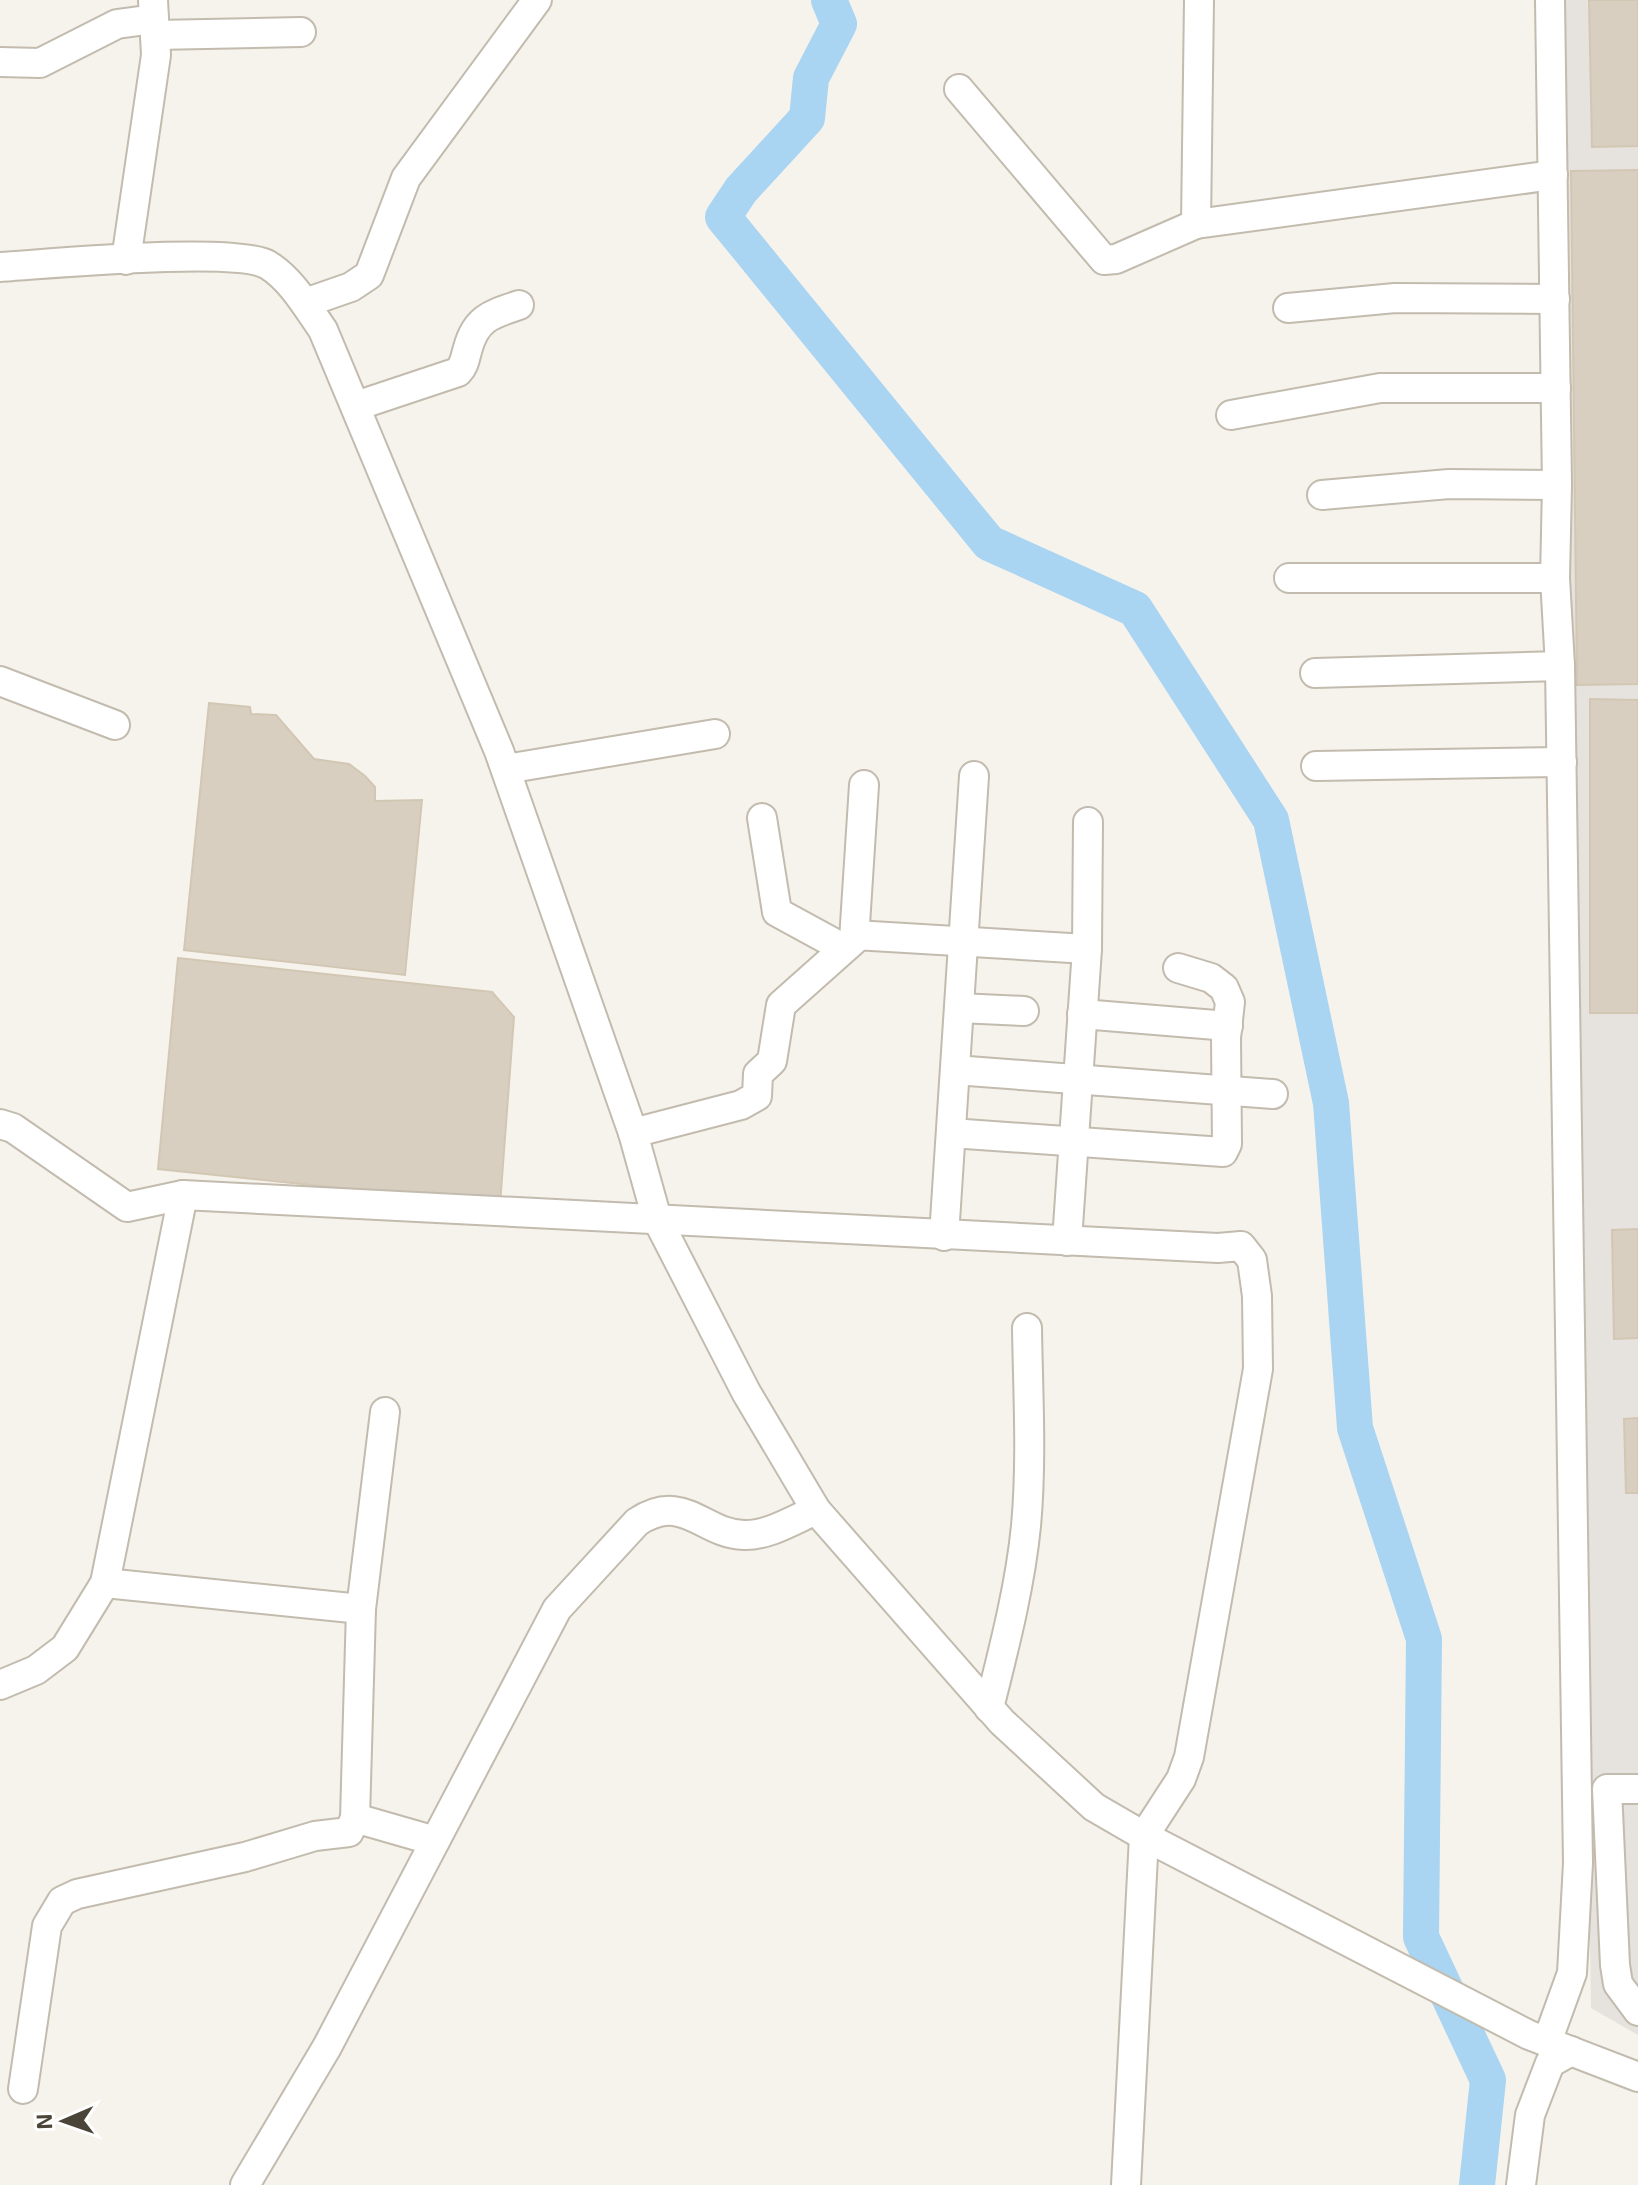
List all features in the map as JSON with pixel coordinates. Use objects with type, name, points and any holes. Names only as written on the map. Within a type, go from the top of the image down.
[{"type":"street","points":[[305,303],[351,287],[369,275],[406,178],[537,0]]},
{"type":"street","points":[[1196,224],[1199,0]]},
{"type":"street","points":[[1521,2185],[1530,2115],[1550,2063],[1549,2043],[1572,1973],[1578,1863],[1562,762],[1555,578],[1557,485],[1550,0]]},
{"type":"street","points":[[126,260],[151,101],[154,18]]},
{"type":"street","points":[[0,62],[40,63],[117,24],[154,18],[301,32]]},
{"type":"street","points":[[959,89],[1104,260],[1116,259],[1196,224],[1553,175]]},
{"type":"street","points":[[0,267],[228,256],[266,264],[295,289],[305,303],[323,330],[356,406],[506,769],[633,1133],[657,1219],[746,1392],[816,1510],[989,1708],[1094,1807],[1144,1836],[1549,2043],[1638,2077]]},
{"type":"street","points":[[1288,308],[1395,298],[1555,299]]},
{"type":"street","points":[[356,406],[458,372],[463,366],[477,324],[484,317],[519,305]]},
{"type":"street","points":[[1231,415],[1380,388],[1556,388]]},
{"type":"street","points":[[1322,495],[1449,484],[1557,485]]},
{"type":"street","points":[[1289,578],[1555,578]]},
{"type":"street","points":[[1315,673],[1560,666]]},
{"type":"street","points":[[0,681],[115,725]]},
{"type":"street","points":[[506,769],[715,734]]},
{"type":"street","points":[[1316,766],[1562,762]]},
{"type":"street","points":[[944,1236],[974,776]]},
{"type":"street","points":[[633,1133],[741,1105],[757,1096],[758,1074],[772,1061],[781,1005],[849,941],[864,785]]},
{"type":"street","points":[[762,818],[777,912],[849,941],[1087,949]]},
{"type":"street","points":[[1067,1241],[1087,949],[1088,822]]},
{"type":"street","points":[[951,1133],[1223,1152],[1227,1144],[1225,1090],[1230,1002],[1224,988],[1211,978],[1178,968]]},
{"type":"street","points":[[959,1008],[1024,1011]]},
{"type":"street","points":[[1082,1014],[1228,1026]]},
{"type":"street","points":[[955,1070],[1273,1094]]},
{"type":"street","points":[[0,1124],[13,1128],[127,1207],[183,1195],[944,1236],[1218,1248],[1241,1246],[1252,1260],[1257,1296],[1258,1369],[1189,1757],[1181,1779],[1144,1836],[1126,2185]]},
{"type":"street","points":[[0,1685],[36,1670],[65,1648],[105,1583],[183,1195]]},
{"type":"street","points":[[989,1708],[1007,1637],[1026,1529],[1029,1474],[1027,1328]]},
{"type":"street","points":[[23,2089],[47,1926],[62,1901],[77,1894],[245,1857],[315,1836],[349,1832],[355,1818],[361,1609],[385,1412]]},
{"type":"street","points":[[245,2185],[327,2047],[557,1609],[637,1522],[650,1514],[674,1510],[740,1535],[753,1535],[816,1510]]},
{"type":"street","points":[[105,1583],[361,1609]]},
{"type":"street","points":[[1638,1789],[1607,1789],[1615,1965],[1618,1984],[1638,2011]]},
{"type":"street","points":[[355,1818],[435,1841]]},
{"type":"shaded area","points":[[1561,0],[1638,0],[1638,2035],[1591,2008]]},
{"type":"building","points":[[1589,0],[1638,0],[1638,146],[1592,147]]},
{"type":"building","points":[[1638,170],[1638,684],[1577,685],[1571,171]]},
{"type":"building","points":[[1590,699],[1638,700],[1638,1013],[1590,1013]]},
{"type":"building","points":[[209,703],[250,707],[251,714],[276,715],[314,759],[349,764],[365,776],[375,787],[375,801],[422,800],[405,975],[184,950]]},
{"type":"building","points":[[178,958],[492,992],[514,1017],[500,1205],[158,1169]]},
{"type":"building","points":[[1638,1229],[1638,1338],[1614,1339],[1612,1230]]},
{"type":"building","points":[[1638,1418],[1638,1493],[1626,1493],[1624,1419]]},
{"type":"waterway","points":[[829,0],[839,24],[811,78],[807,118],[741,190],[723,217],[989,543],[1135,609],[1271,820],[1331,1103],[1355,1428],[1424,1639],[1421,1937],[1488,2080],[1477,2185]]}]
